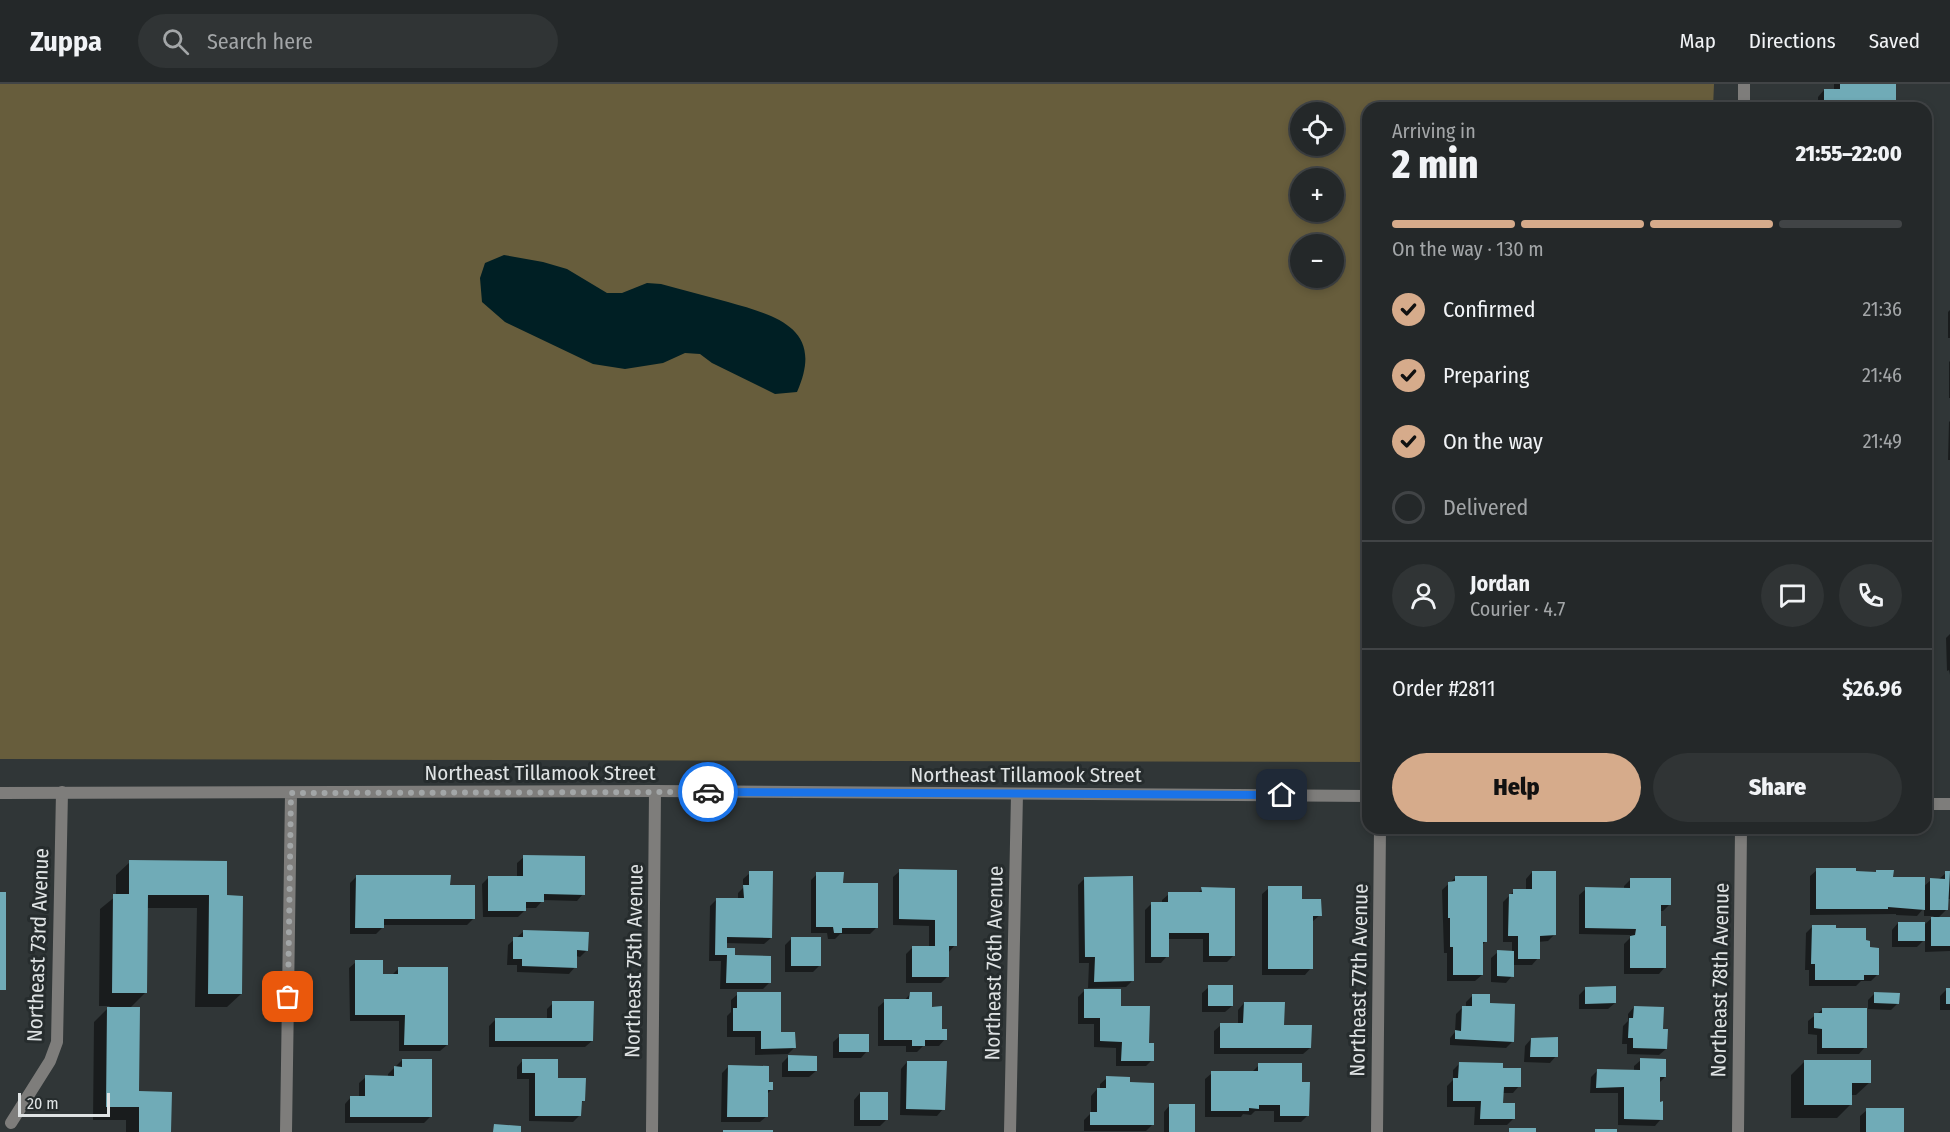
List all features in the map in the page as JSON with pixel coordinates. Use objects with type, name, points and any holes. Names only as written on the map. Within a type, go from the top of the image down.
[{"type":"street","points":[[1744,84],[1744,102]]},
{"type":"street","name":"Northeast Tillamook Street","points":[[0,793],[656,791],[1362,796]]},
{"type":"street","name":"Northeast 75th Avenue","points":[[652,1132],[656,791]]},
{"type":"street","name":"Northeast 73rd Avenue","points":[[11,1123],[50,1061],[57,1042],[62,792]]},
{"type":"street","points":[[286,1132],[291,793]]},
{"type":"street","name":"Northeast 76th Avenue","points":[[1010,1132],[1017,795]]},
{"type":"street","points":[[1932,804],[1950,804]]},
{"type":"street","name":"Northeast 77th Avenue","points":[[1377,1132],[1380,834]]},
{"type":"street","name":"Northeast 78th Avenue","points":[[1738,1132],[1741,834]]},
{"type":"shaded area","points":[[0,84],[1714,84],[1713,102],[1362,102],[1362,762],[0,759]]},
{"type":"water","points":[[504,255],[567,269],[607,293],[622,293],[647,283],[661,284],[746,307],[779,320],[792,329],[801,340],[805,353],[804,371],[797,392],[775,394],[712,363],[700,354],[685,353],[663,363],[625,369],[593,364],[505,322],[482,302],[480,278],[485,263]]},
{"type":"building","points":[[1840,84],[1896,84],[1896,102],[1824,102],[1824,89],[1840,89]]},
{"type":"building","points":[[523,855],[585,856],[585,895],[544,894],[544,902],[526,902],[526,911],[488,911],[488,876],[523,876]]},
{"type":"building","points":[[129,860],[227,861],[227,895],[243,896],[242,994],[208,994],[209,895],[148,895],[147,993],[112,993],[113,894],[129,894]]},
{"type":"building","points":[[1816,868],[1856,868],[1856,871],[1876,872],[1876,870],[1894,870],[1893,877],[1925,877],[1925,910],[1888,907],[1888,909],[1816,909]]},
{"type":"building","points":[[899,869],[957,870],[957,946],[949,946],[949,977],[912,977],[912,946],[935,946],[935,920],[899,919]]},
{"type":"building","points":[[749,871],[773,871],[772,938],[727,937],[727,948],[735,948],[735,955],[771,956],[771,983],[726,983],[727,955],[715,955],[716,898],[744,898],[743,885],[749,885]]},
{"type":"building","points":[[1532,871],[1556,871],[1556,935],[1540,936],[1540,959],[1518,959],[1518,936],[1508,936],[1509,894],[1513,894],[1513,889],[1532,889]]},
{"type":"building","points":[[1945,871],[1950,871],[1948,910],[1930,910],[1930,878],[1945,879]]},
{"type":"building","points":[[816,872],[844,872],[843,883],[878,883],[878,928],[842,928],[842,933],[834,933],[833,927],[816,927]]},
{"type":"building","points":[[356,875],[451,875],[450,885],[475,885],[475,919],[384,919],[384,928],[355,928]]},
{"type":"building","points":[[1133,876],[1134,981],[1094,982],[1095,957],[1085,957],[1084,877]]},
{"type":"building","points":[[1455,876],[1487,876],[1487,942],[1483,942],[1483,975],[1453,975],[1453,947],[1450,947],[1450,918],[1448,918],[1448,882],[1455,881]]},
{"type":"building","points":[[1630,878],[1671,878],[1671,905],[1661,905],[1661,926],[1666,926],[1666,968],[1630,968],[1630,936],[1635,935],[1636,929],[1585,928],[1585,887],[1630,888]]},
{"type":"building","points":[[1268,886],[1302,886],[1302,899],[1321,899],[1322,916],[1313,916],[1313,969],[1268,969]]},
{"type":"building","points":[[1201,887],[1235,888],[1235,956],[1209,956],[1209,933],[1169,933],[1169,957],[1151,957],[1151,902],[1168,902],[1168,892],[1202,892]]},
{"type":"building","points":[[0,892],[6,892],[6,990],[0,990]]},
{"type":"building","points":[[1931,917],[1950,917],[1950,946],[1931,946]]},
{"type":"building","points":[[1898,922],[1925,922],[1925,941],[1898,941]]},
{"type":"building","points":[[1812,925],[1866,928],[1866,940],[1870,941],[1870,947],[1879,948],[1879,975],[1864,975],[1864,980],[1815,980],[1815,964],[1811,964]]},
{"type":"building","points":[[523,930],[589,932],[588,951],[577,950],[577,968],[522,966],[522,959],[513,959],[513,937],[523,937]]},
{"type":"building","points":[[791,937],[821,937],[821,966],[791,966]]},
{"type":"building","points":[[1497,950],[1514,951],[1514,977],[1497,976]]},
{"type":"building","points":[[355,960],[383,960],[383,974],[398,974],[398,967],[448,967],[448,1045],[404,1045],[405,1015],[355,1015]]},
{"type":"building","points":[[1208,985],[1233,985],[1233,1006],[1208,1006]]},
{"type":"building","points":[[1616,986],[1616,1003],[1585,1004],[1585,987]]},
{"type":"building","points":[[1946,988],[1950,988],[1950,1004],[1946,1004]]},
{"type":"building","points":[[1084,989],[1121,989],[1121,1006],[1150,1006],[1149,1043],[1154,1043],[1154,1061],[1121,1061],[1122,1042],[1100,1041],[1100,1018],[1084,1018]]},
{"type":"building","points":[[737,992],[781,992],[781,1032],[795,1032],[796,1048],[761,1049],[761,1031],[733,1031],[733,1008],[737,1008]]},
{"type":"building","points":[[910,992],[932,992],[932,1007],[942,1006],[942,1029],[947,1029],[947,1040],[925,1040],[925,1046],[912,1046],[912,1040],[884,1040],[884,999],[909,999]]},
{"type":"building","points":[[1874,992],[1900,993],[1899,1004],[1874,1003]]},
{"type":"building","points":[[1472,994],[1490,994],[1490,1003],[1515,1004],[1514,1042],[1455,1039],[1455,1030],[1461,1031],[1462,1006],[1472,1006]]},
{"type":"building","points":[[552,1001],[594,1001],[593,1041],[495,1041],[495,1018],[552,1018]]},
{"type":"building","points":[[1244,1002],[1285,1002],[1284,1025],[1312,1025],[1311,1048],[1220,1048],[1220,1023],[1243,1023]]},
{"type":"building","points":[[1634,1006],[1664,1007],[1663,1029],[1668,1029],[1667,1049],[1633,1048],[1633,1038],[1628,1038],[1629,1018],[1633,1018]]},
{"type":"building","points":[[107,1007],[140,1007],[139,1091],[172,1092],[171,1132],[139,1132],[139,1107],[106,1107]]},
{"type":"building","points":[[1822,1008],[1867,1008],[1867,1048],[1822,1048],[1822,1029],[1814,1028],[1814,1013],[1822,1013]]},
{"type":"building","points":[[839,1034],[869,1034],[869,1052],[839,1052]]},
{"type":"building","points":[[1558,1037],[1558,1057],[1530,1057],[1531,1038]]},
{"type":"building","points":[[788,1055],[817,1056],[817,1071],[788,1071]]},
{"type":"building","points":[[1640,1058],[1666,1059],[1666,1077],[1660,1077],[1663,1120],[1624,1119],[1624,1087],[1596,1088],[1597,1069],[1640,1070]]},
{"type":"building","points":[[402,1059],[432,1059],[432,1117],[350,1117],[350,1096],[365,1096],[365,1075],[394,1076],[394,1066],[402,1067]]},
{"type":"building","points":[[522,1059],[558,1059],[558,1078],[586,1078],[585,1101],[582,1101],[581,1116],[535,1116],[535,1073],[522,1073]]},
{"type":"building","points":[[1804,1060],[1871,1060],[1871,1083],[1852,1083],[1852,1105],[1804,1105]]},
{"type":"building","points":[[907,1061],[947,1061],[945,1110],[906,1109]]},
{"type":"building","points":[[1459,1062],[1503,1063],[1503,1068],[1521,1068],[1521,1087],[1504,1087],[1503,1103],[1515,1103],[1515,1119],[1480,1119],[1481,1101],[1453,1101],[1453,1078],[1458,1078]]},
{"type":"building","points":[[1258,1063],[1302,1063],[1302,1082],[1310,1082],[1309,1116],[1280,1116],[1280,1105],[1259,1105],[1259,1109],[1249,1108],[1249,1111],[1211,1111],[1211,1071],[1258,1071]]},
{"type":"building","points":[[728,1065],[769,1066],[769,1082],[773,1082],[773,1090],[768,1090],[768,1117],[727,1117]]},
{"type":"building","points":[[1106,1076],[1130,1077],[1130,1082],[1154,1083],[1154,1125],[1090,1125],[1090,1112],[1097,1112],[1097,1088],[1106,1088]]},
{"type":"building","points":[[860,1092],[888,1092],[888,1120],[860,1120]]},
{"type":"building","points":[[1169,1104],[1195,1104],[1195,1132],[1169,1132]]},
{"type":"building","points":[[1866,1108],[1904,1108],[1904,1132],[1866,1132]]},
{"type":"building","points":[[494,1124],[521,1126],[521,1132],[493,1132]]},
{"type":"building","points":[[1509,1128],[1536,1128],[1536,1132],[1509,1132]]},
{"type":"building","points":[[1595,1129],[1617,1129],[1617,1132],[1595,1132]]},
{"type":"building","points":[[723,1130],[773,1130],[773,1132],[723,1132]]},
{"type":"way so far","points":[[288,997],[291,793],[708,792]]},
{"type":"route","points":[[708,792],[1282,795]]}]
